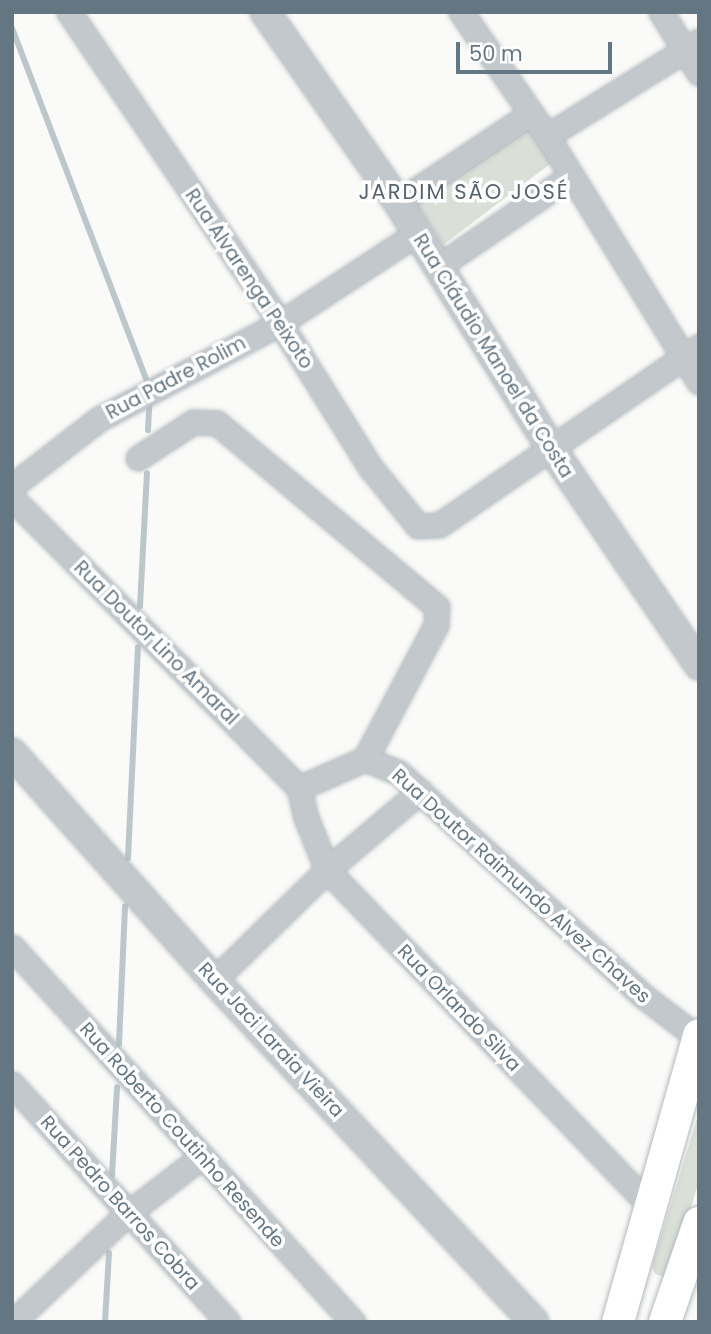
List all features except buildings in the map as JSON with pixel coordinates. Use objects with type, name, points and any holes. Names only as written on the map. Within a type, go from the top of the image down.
[{"type":"main road","points":[[623,1320],[698,1037]]},
{"type":"main road","points":[[665,1322],[699,1223]]},
{"type":"street","name":"Rua Alvarenga Peixoto","points":[[69,12],[280,323],[369,467],[407,517],[418,526],[439,525],[551,448]]},
{"type":"street","name":"Rua Cláudio Manoel da Costa","points":[[265,12],[398,202],[551,448],[699,665]]},
{"type":"street","points":[[461,12],[547,135],[571,176],[690,351],[699,382]]},
{"type":"street","points":[[662,12],[691,44],[699,73]]},
{"type":"street","points":[[547,135],[691,44]]},
{"type":"street","points":[[398,202],[530,114]]},
{"type":"street","points":[[439,266],[571,176]]},
{"type":"street","name":"Rua Padre Rolim","points":[[12,486],[99,419],[280,323],[416,234]]},
{"type":"street","points":[[551,448],[690,351]]},
{"type":"street","points":[[138,458],[193,422],[217,423],[437,607],[436,625],[365,759],[299,788]]},
{"type":"street","name":"Rua Doutor Lino Amaral","points":[[12,498],[299,788]]},
{"type":"street","name":"Rua Jaci Laraia Vieira","points":[[12,753],[214,980],[534,1322]]},
{"type":"street","name":"Rua Doutor Raimundo Alvez Chaves","points":[[365,759],[398,772],[642,995],[698,1037]]},
{"type":"street","name":"Rua Orlando Silva","points":[[299,788],[304,815],[327,870],[652,1208]]},
{"type":"street","points":[[214,980],[327,870],[420,791]]},
{"type":"street","name":"Rua Roberto Coutinho Resende","points":[[17,963],[200,1158],[345,1319]]},
{"type":"street","name":"Rua Pedro Barros Cobra","points":[[12,1084],[127,1214],[228,1322]]},
{"type":"street","points":[[13,1322],[127,1214],[200,1158]]},
{"type":"shaded area","points":[[530,119],[558,158],[443,245],[414,201]]},
{"type":"shaded area","points":[[699,1112],[699,1181],[672,1270],[664,1277],[655,1274],[652,1266]]},
{"type":"waterway","points":[[12,28],[149,386]]},
{"type":"waterway","points":[[148,430],[150,397]]},
{"type":"waterway","points":[[140,606],[147,473]]},
{"type":"waterway","points":[[128,858],[138,647]]},
{"type":"waterway","points":[[119,1044],[125,906]]},
{"type":"waterway","points":[[112,1175],[117,1087]]},
{"type":"waterway","points":[[105,1322],[109,1253]]},
{"type":"district","name":"JARDIM SÃO JOSÉ","points":[[464,192]]}]
